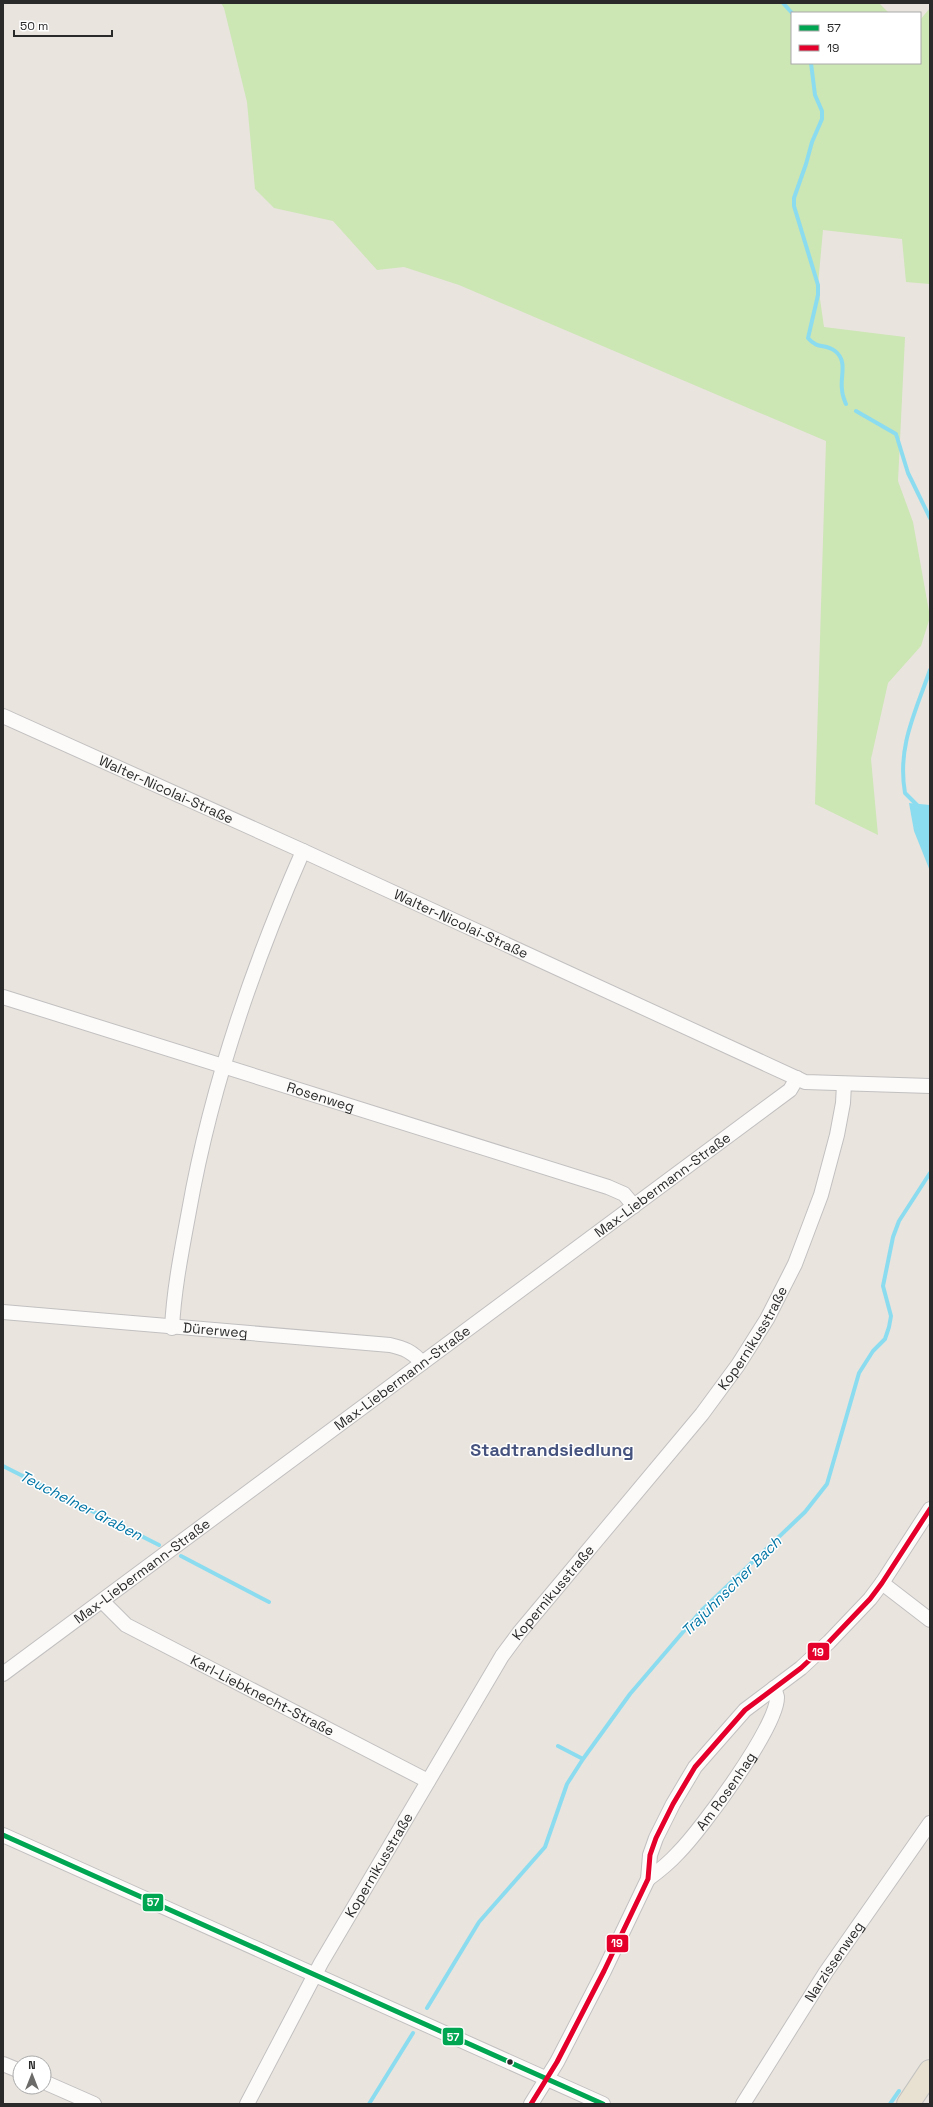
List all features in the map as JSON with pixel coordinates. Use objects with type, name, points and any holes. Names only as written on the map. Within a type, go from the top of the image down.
[{"type":"main road","points":[[908,2104],[930,2072]]},
{"type":"street","name":"Walter-Nicolai-Straße","points":[[3,716],[797,1078],[814,1084],[930,1086]]},
{"type":"street","points":[[172,1328],[177,1278],[198,1160],[223,1065],[250,982],[303,852]]},
{"type":"street","name":"Rosenweg","points":[[3,997],[608,1187],[624,1194],[634,1206]]},
{"type":"street","name":"Max-Liebermann-Straße","points":[[3,1674],[790,1090],[797,1078]]},
{"type":"street","name":"Kopernikusstraße","points":[[247,2104],[315,1974],[485,1682],[514,1639],[715,1398],[767,1319],[795,1264],[821,1195],[835,1142],[843,1103],[844,1084]]},
{"type":"street","name":"Dürerweg","points":[[3,1312],[172,1328],[390,1345],[404,1348],[414,1354],[422,1363]]},
{"type":"street","name":"Am Rosenhag","points":[[531,2104],[547,2078],[604,1971],[648,1879],[650,1855],[656,1838],[673,1804],[695,1767],[744,1710],[801,1668],[829,1642],[882,1583],[930,1509]]},
{"type":"street","points":[[882,1583],[930,1620]]},
{"type":"street","name":"Karl-Liebknecht-Straße","points":[[102,1602],[126,1625],[428,1781]]},
{"type":"street","name":"Am Rosenhag","points":[[648,1879],[660,1870],[691,1839],[738,1774],[755,1747],[774,1706],[777,1697],[774,1688]]},
{"type":"street","name":"Narzissenweg","points":[[743,2104],[830,1965],[930,1823]]},
{"type":"street","points":[[3,1835],[603,2104]]},
{"type":"street","points":[[52,2086],[94,2104]]},
{"type":"green space","points":[[221,3],[879,3],[888,12],[791,12],[791,64],[921,64],[921,19],[930,8],[930,284],[906,282],[902,239],[823,230],[818,285],[824,327],[905,337],[898,481],[913,522],[930,617],[921,646],[888,683],[871,759],[878,835],[815,804],[826,441],[459,285],[404,267],[377,270],[333,221],[274,208],[255,189],[247,102],[224,8]]},
{"type":"water","points":[[909,803],[930,805],[930,871],[914,831]]},
{"type":"waterway","points":[[783,3],[791,12]]},
{"type":"waterway","points":[[811,64],[815,95],[822,111],[822,119],[812,142],[794,198],[794,206],[818,285],[818,295],[808,338],[815,344],[828,347],[839,355],[843,369],[842,391],[846,404]]},
{"type":"waterway","points":[[856,411],[896,434],[908,473],[930,518]]},
{"type":"waterway","name":"Trajuhnscher Bach","points":[[919,807],[905,793],[903,760],[905,745],[913,716],[930,670]]},
{"type":"waterway","name":"Trajuhnscher Bach","points":[[427,2008],[479,1922],[545,1847],[567,1784],[583,1759],[630,1694],[701,1611],[805,1512],[827,1484],[859,1373],[873,1351],[885,1339],[889,1327],[891,1316],[883,1286],[893,1237],[899,1221],[930,1173]]},
{"type":"waterway","name":"Teuchelner Graben","points":[[3,1466],[159,1545]]},
{"type":"waterway","name":"Teuchelner Graben","points":[[181,1556],[269,1602]]},
{"type":"waterway","name":"Teuchelner Graben","points":[[558,1746],[583,1759]]},
{"type":"waterway","name":"Trajuhnscher Bach","points":[[369,2104],[413,2033]]},
{"type":"waterway","points":[[890,2104],[899,2091]]},
{"type":"transit line","name":"19","points":[[531,2104],[557,2062],[604,1971],[648,1879],[650,1855],[656,1838],[673,1804],[695,1767],[745,1710],[801,1668],[829,1642],[870,1599],[930,1509]]},
{"type":"transit line","name":"57","points":[[3,1835],[603,2104]]},
{"type":"district","name":"Stadtrandsiedlung","points":[[552,1449]]}]
